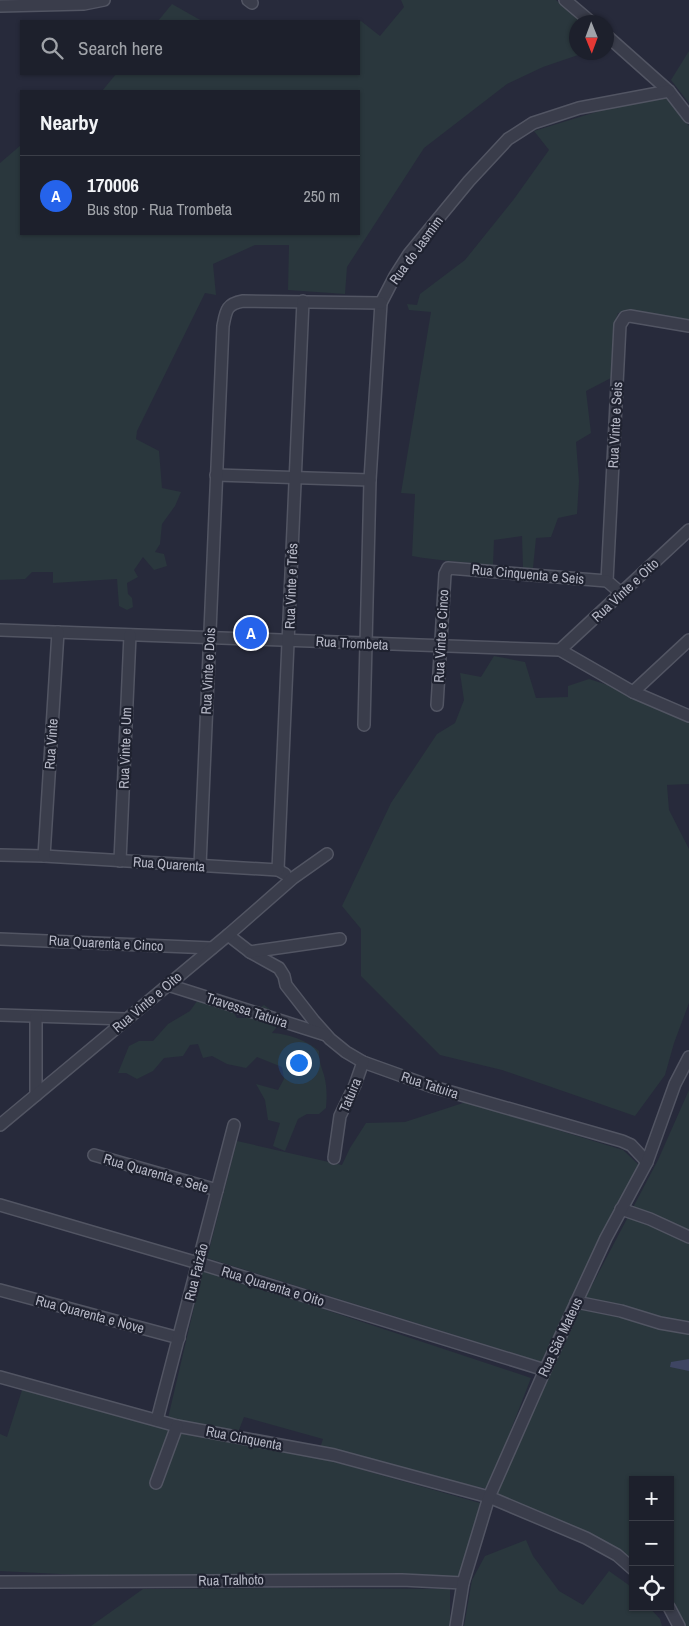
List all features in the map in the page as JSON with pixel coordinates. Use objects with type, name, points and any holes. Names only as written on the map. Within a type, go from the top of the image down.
[{"type":"street","points":[[0,6],[104,0]]},
{"type":"street","points":[[565,0],[583,15]]},
{"type":"street","points":[[614,42],[669,91],[689,117]]},
{"type":"street","name":"Rua do Jasmim","points":[[364,725],[370,480],[381,303],[409,254],[469,181],[508,139],[533,123],[579,108],[669,91]]},
{"type":"street","name":"Rua Vinte e Dois","points":[[200,866],[223,326],[229,306],[243,301],[381,303]]},
{"type":"street","name":"Rua Vinte e Três","points":[[278,870],[303,301]]},
{"type":"street","name":"Rua Vinte e Seis","points":[[607,581],[620,325],[625,317],[630,316],[689,326]]},
{"type":"street","points":[[216,475],[370,480]]},
{"type":"street","name":"Rua Vinte e Oito","points":[[560,650],[689,530]]},
{"type":"street","name":"Rua Cinquenta e Seis","points":[[448,568],[607,581]]},
{"type":"street","name":"Rua Vinte e Cinco","points":[[437,704],[445,574],[448,568]]},
{"type":"street","points":[[607,581],[621,593]]},
{"type":"street","name":"Rua Trombeta","points":[[0,630],[560,650],[634,692],[689,716]]},
{"type":"street","name":"Rua Vinte","points":[[44,856],[58,632]]},
{"type":"street","name":"Rua Vinte e Um","points":[[120,860],[130,635]]},
{"type":"street","points":[[634,692],[689,640]]},
{"type":"street","points":[[293,878],[327,854]]},
{"type":"street","name":"Rua Quarenta","points":[[0,855],[278,870],[293,878]]},
{"type":"street","name":"Rua Vinte e Oito","points":[[0,1125],[228,935],[293,878]]},
{"type":"street","name":"Rua Tatuira","points":[[228,935],[250,952],[283,972],[286,985],[327,1035],[346,1052],[363,1062],[430,1086],[622,1141],[631,1145],[647,1162]]},
{"type":"street","name":"Rua Quarenta e Cinco","points":[[0,939],[212,948]]},
{"type":"street","points":[[250,952],[340,939]]},
{"type":"street","name":"Travessa Tatuira","points":[[168,985],[327,1035]]},
{"type":"street","points":[[0,1015],[126,1019]]},
{"type":"street","points":[[36,1017],[36,1095]]},
{"type":"street","name":"Rua São Mateus","points":[[456,1626],[463,1583],[489,1497],[606,1238],[647,1162],[676,1084],[689,1057]]},
{"type":"street","name":"Tatuira","points":[[334,1158],[340,1116],[355,1085],[363,1062]]},
{"type":"street","name":"Rua Faizão","points":[[158,1420],[234,1124]]},
{"type":"street","name":"Rua Quarenta e Sete","points":[[94,1155],[217,1190]]},
{"type":"street","name":"Rua Quarenta e Oito","points":[[0,1205],[198,1263],[545,1370]]},
{"type":"street","points":[[621,1209],[650,1219],[689,1237]]},
{"type":"street","name":"Rua Quarenta e Nove","points":[[0,1290],[179,1338]]},
{"type":"street","points":[[576,1302],[621,1311],[660,1323],[689,1328]]},
{"type":"street","name":"Rua Cinquenta","points":[[0,1377],[177,1426],[334,1455],[489,1497],[586,1538],[617,1555],[630,1566]]},
{"type":"street","points":[[156,1483],[177,1426]]},
{"type":"street","name":"Rua Tralhoto","points":[[0,1582],[392,1580],[463,1583]]},
{"type":"street","points":[[671,1611],[679,1626]]},
{"type":"shaded area","points":[[401,0],[556,0],[573,15],[569,15],[569,58],[543,67],[507,84],[424,148],[347,267],[345,294],[288,290],[289,245],[255,245],[213,264],[216,295],[205,293],[137,431],[136,439],[159,451],[162,488],[181,492],[175,506],[162,524],[160,544],[155,552],[164,554],[167,566],[154,570],[143,557],[134,570],[138,577],[127,583],[128,594],[132,598],[133,607],[127,610],[119,606],[117,579],[53,583],[53,572],[32,572],[25,579],[0,580],[0,163],[20,146],[20,235],[360,235],[360,90],[103,90],[115,75],[360,75],[360,22],[380,36],[404,7]]},
{"type":"shaded area","points":[[172,4],[200,20],[159,20]]},
{"type":"shaded area","points":[[689,51],[689,103],[671,80]]},
{"type":"shaded area","points":[[667,98],[689,126],[689,324],[628,313],[618,313],[615,322],[611,378],[586,391],[591,433],[576,442],[579,481],[577,514],[558,518],[551,537],[536,538],[533,568],[523,568],[522,536],[494,540],[493,565],[412,556],[415,494],[401,493],[431,312],[409,310],[407,304],[417,305],[420,294],[465,260],[514,199],[549,150],[534,131],[622,104]]},
{"type":"shaded area","points":[[494,656],[525,662],[536,698],[568,697],[568,686],[589,679],[689,719],[689,784],[667,785],[669,810],[689,849],[689,1003],[674,1043],[665,1075],[635,1116],[502,1070],[440,1055],[361,976],[361,929],[342,906],[391,803],[437,734],[455,723],[464,700],[460,673],[481,677]]},
{"type":"shaded area","points":[[200,997],[228,1004],[237,1018],[247,1018],[264,1005],[283,1019],[272,1033],[297,1038],[319,1051],[326,1083],[326,1108],[319,1114],[307,1114],[298,1119],[285,1151],[273,1146],[280,1123],[268,1120],[265,1100],[256,1084],[278,1090],[284,1079],[282,1067],[257,1057],[246,1068],[227,1064],[212,1056],[203,1058],[198,1044],[190,1045],[183,1056],[164,1058],[153,1071],[137,1079],[126,1073],[118,1073],[129,1046],[139,1041],[153,1041],[168,1024],[190,1011]]},
{"type":"shaded area","points":[[689,1090],[689,1626],[683,1626],[674,1610],[674,1476],[629,1476],[629,1566],[575,1533],[489,1497],[532,1399],[658,1160]]},
{"type":"shaded area","points":[[466,1102],[623,1150],[640,1166],[541,1362],[207,1258],[237,1141],[342,1165],[366,1123],[405,1122]]},
{"type":"shaded area","points":[[203,1269],[531,1378],[488,1489],[319,1451],[323,1439],[244,1417],[237,1435],[168,1418]]},
{"type":"shaded area","points":[[23,1387],[342,1464],[480,1503],[461,1580],[158,1579],[0,1571],[0,1434],[7,1437]]},
{"type":"shaded area","points":[[526,1540],[533,1556],[559,1591],[583,1605],[609,1571],[629,1585],[629,1611],[653,1611],[660,1619],[662,1626],[464,1626],[472,1580],[485,1556]]},
{"type":"shaded area","points":[[143,1589],[450,1589],[450,1626],[91,1626]]},
{"type":"water","points":[[689,1359],[689,1371],[670,1367],[671,1362]]},
{"type":"place","name":"170006","points":[[251,633]]}]
